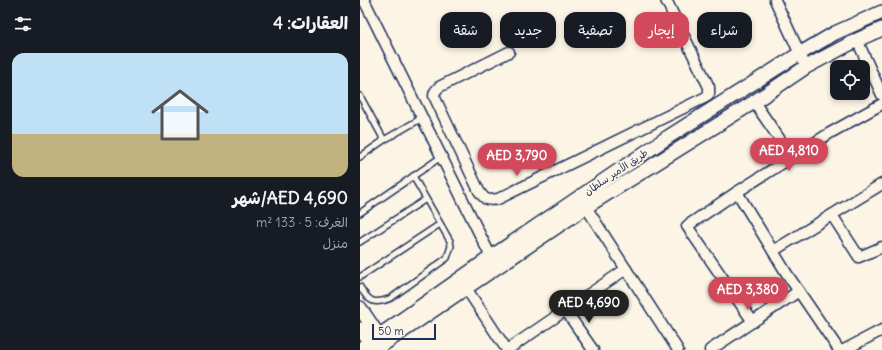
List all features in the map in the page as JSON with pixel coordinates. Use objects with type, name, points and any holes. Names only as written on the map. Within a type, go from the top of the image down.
[{"type":"street","points":[[364,0],[491,257]]},
{"type":"street","points":[[509,52],[439,88],[434,93],[434,96],[478,191],[484,198],[490,200],[498,199],[706,97],[709,94],[708,83],[666,0]]},
{"type":"street","points":[[774,0],[806,67]]},
{"type":"street","name":"طريق الأمير سلطان","points":[[371,344],[491,257],[668,137],[799,54],[835,34],[882,12]]},
{"type":"street","name":"طريق الأمير سلطان","points":[[371,344],[466,288],[586,207],[754,102],[806,67],[857,40],[882,29]]},
{"type":"street","points":[[857,40],[882,96]]},
{"type":"street","points":[[754,102],[792,157]]},
{"type":"street","points":[[753,322],[687,226],[737,192],[830,133],[882,104]]},
{"type":"street","points":[[773,251],[882,184]]},
{"type":"street","points":[[737,192],[773,251],[839,350]]},
{"type":"street","points":[[586,207],[678,350]]},
{"type":"street","points":[[832,215],[859,257],[882,247]]},
{"type":"street","points":[[466,288],[507,350],[626,270]]},
{"type":"street","points":[[710,350],[799,291]]},
{"type":"street","points":[[360,308],[364,328],[371,344]]},
{"type":"street","points":[[566,310],[593,350]]},
{"type":"street","points":[[844,350],[882,330]]},
{"type":"lane","points":[[360,96],[384,140]]},
{"type":"lane","points":[[360,112],[366,108]]},
{"type":"lane","points":[[360,156],[422,118]]},
{"type":"lane","points":[[360,213],[441,157]]},
{"type":"lane","points":[[360,287],[367,298],[377,302],[384,301],[391,298],[447,258],[451,246],[450,241],[413,176]]},
{"type":"lane","points":[[360,242],[426,199]]},
{"type":"lane","points":[[360,277],[440,224]]}]
